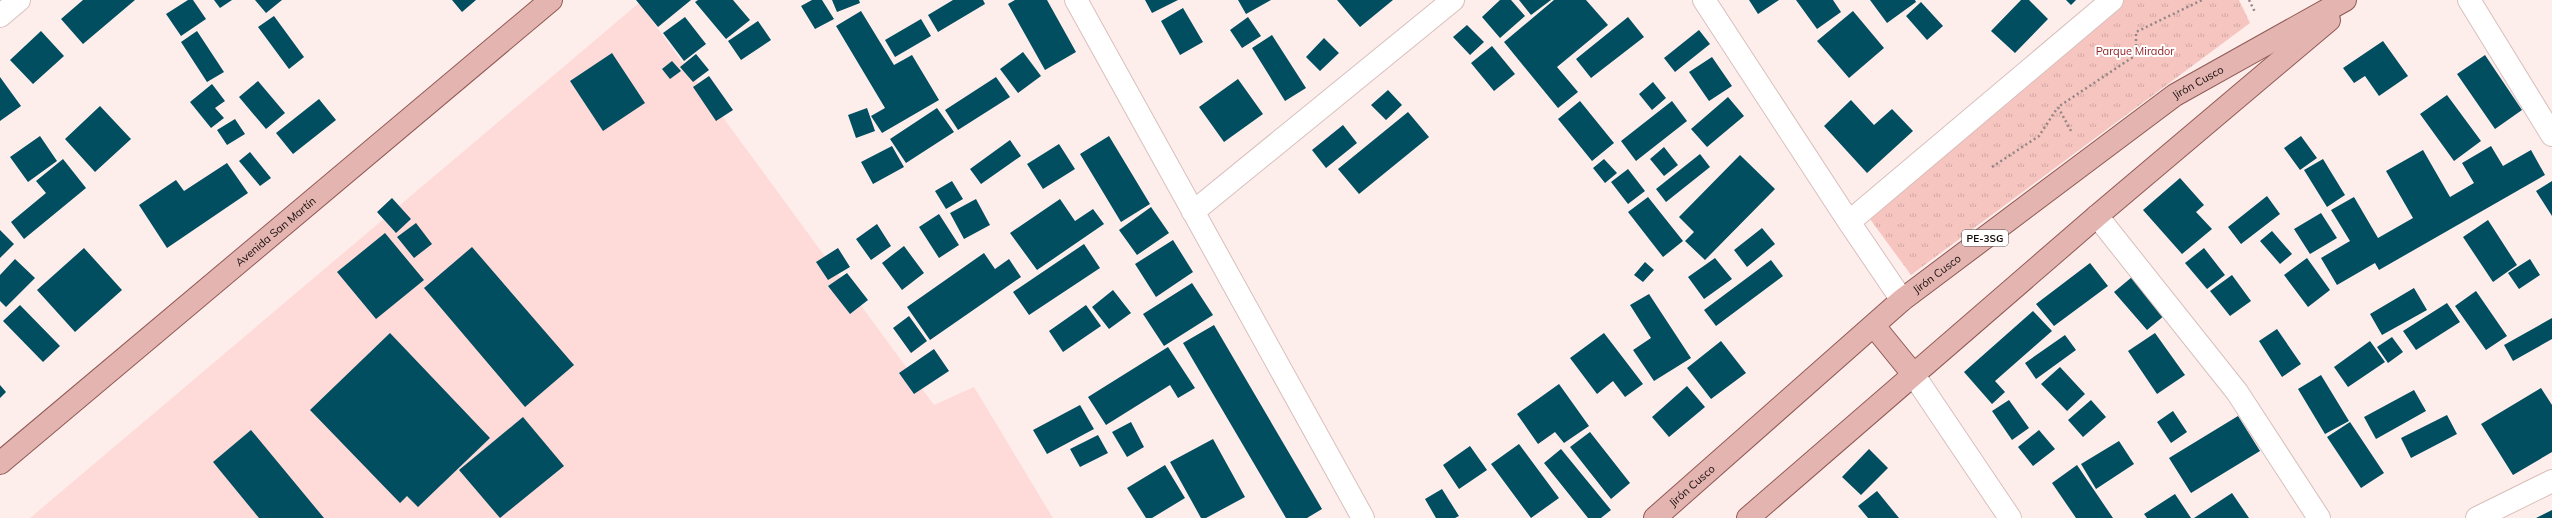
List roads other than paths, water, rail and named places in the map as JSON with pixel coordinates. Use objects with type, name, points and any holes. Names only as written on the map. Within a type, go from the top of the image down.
[{"type":"main road","name":"Avenida San Martín","points":[[0,463],[551,0]]},
{"type":"main road","name":"Jirón Cusco","points":[[1655,518],[1902,300],[2087,161],[2175,95],[2345,0]]},
{"type":"main road","points":[[1748,518],[2097,216],[2352,0]]},
{"type":"main road","points":[[1874,326],[1913,374]]},
{"type":"street","points":[[0,16],[19,0]]},
{"type":"street","points":[[1076,0],[1363,518]]},
{"type":"street","points":[[1193,212],[1454,0]]},
{"type":"street","points":[[1704,0],[1849,222],[1902,300]]},
{"type":"street","points":[[1849,222],[2112,0]]},
{"type":"street","points":[[2469,0],[2552,135]]},
{"type":"street","points":[[2097,216],[2238,392],[2319,518]]},
{"type":"street","points":[[1913,374],[2010,518]]},
{"type":"street","points":[[2478,518],[2552,481]]},
{"type":"park label","name":"Parque Mirador","points":[[2135,51]]}]
